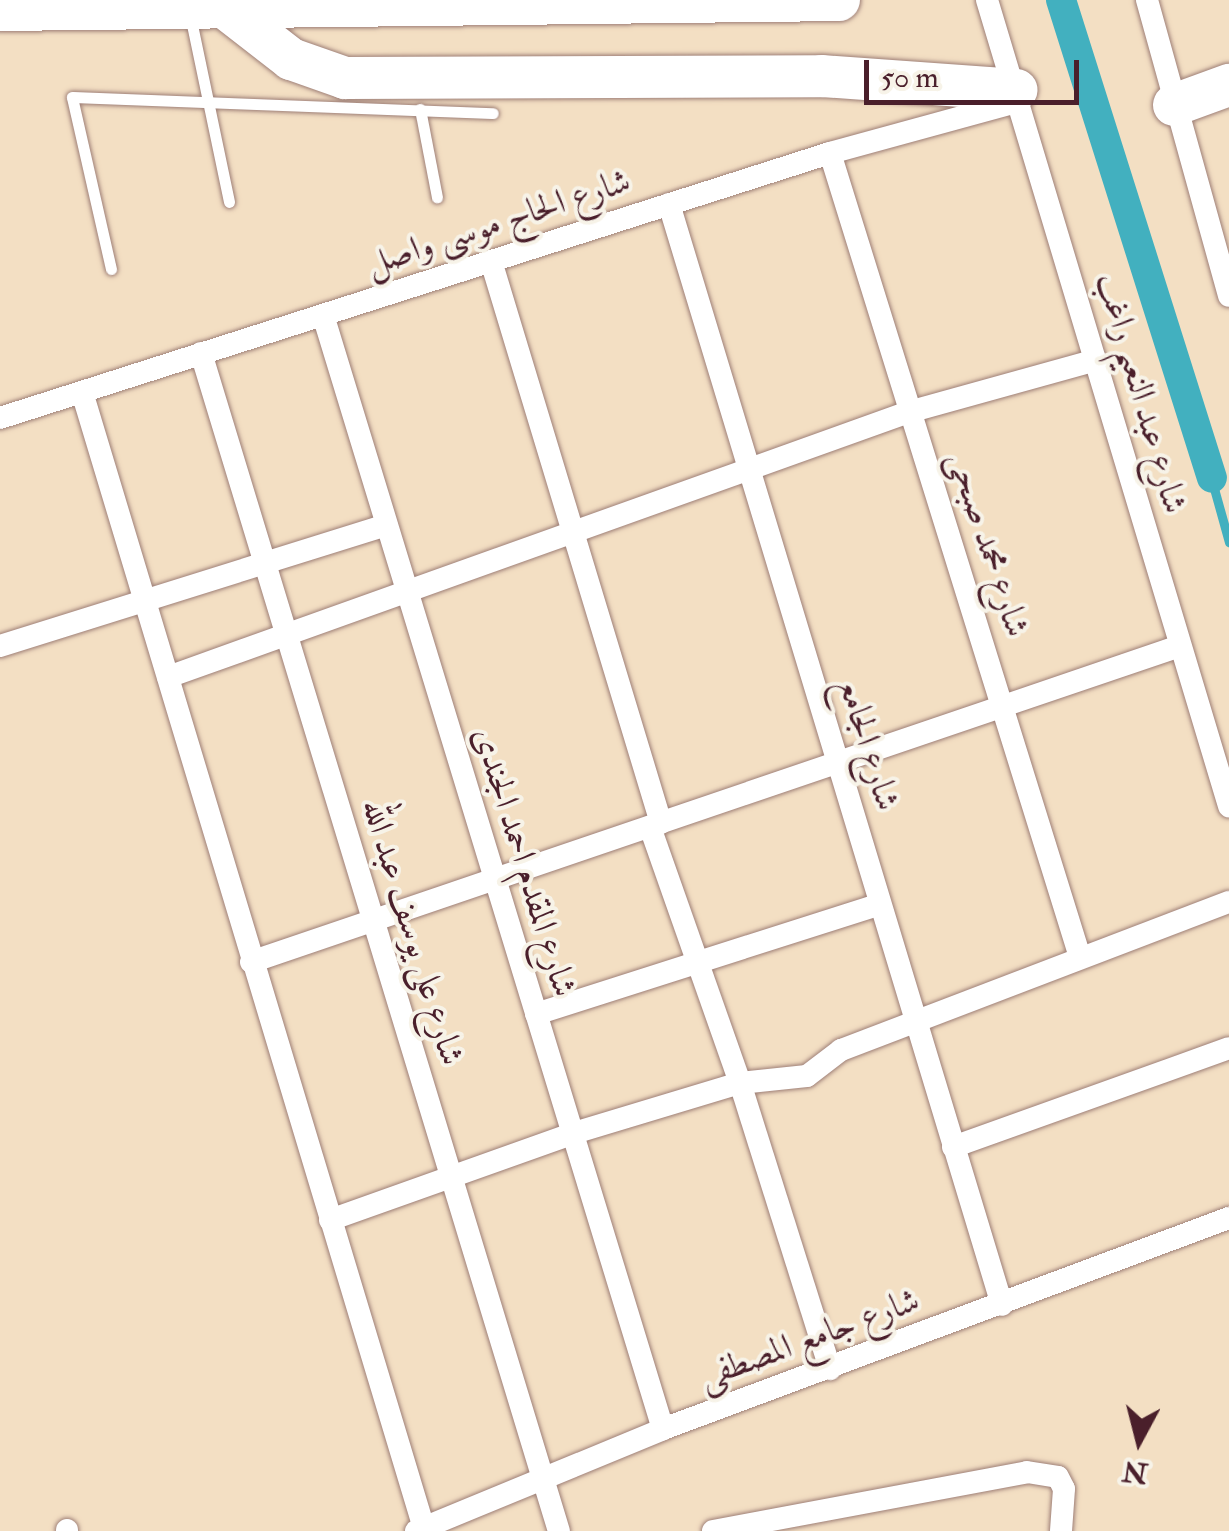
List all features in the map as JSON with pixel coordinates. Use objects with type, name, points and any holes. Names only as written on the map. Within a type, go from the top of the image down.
[{"type":"highway","points":[[0,10],[204,4],[840,0]]},
{"type":"highway","points":[[204,4],[290,59],[345,78],[838,76],[1018,96]]},
{"type":"highway","points":[[1176,109],[1229,85]]},
{"type":"street","name":"شارع عبد النعيم راغب","points":[[987,0],[1229,806]]},
{"type":"street","points":[[1147,0],[1176,109],[1220,237],[1229,296]]},
{"type":"street","name":"شارع الحاج موسى واصل","points":[[0,418],[1018,96]]},
{"type":"street","points":[[1176,109],[1229,106]]},
{"type":"street","name":"شارع محمد صبحى","points":[[830,153],[1080,957]]},
{"type":"street","name":"شارع الجامع","points":[[669,204],[1002,1305]]},
{"type":"street","points":[[491,261],[655,825],[830,1369]]},
{"type":"street","name":"شارع المقدم احمد الجندى","points":[[322,314],[663,1429]]},
{"type":"street","name":"شارع على يوسف عبد الله","points":[[202,354],[559,1531]]},
{"type":"street","points":[[168,678],[909,412],[1096,360]]},
{"type":"street","points":[[82,392],[420,1529]]},
{"type":"street","points":[[0,646],[266,567],[386,524]]},
{"type":"street","points":[[251,962],[491,876],[838,763],[1002,702],[1180,646]]},
{"type":"street","points":[[330,1220],[574,1133],[740,1083],[807,1076],[841,1050],[916,1025],[1080,957],[1229,902]]},
{"type":"street","points":[[536,1014],[880,904]]},
{"type":"street","points":[[953,1147],[1229,1048]]},
{"type":"street","name":"شارع جامع المصطفى","points":[[420,1529],[663,1429],[1229,1218]]},
{"type":"street","points":[[725,1529],[1046,1472],[1064,1489],[1061,1531]]},
{"type":"lane","points":[[204,4],[208,99],[229,202]]},
{"type":"lane","points":[[111,269],[72,97],[208,99],[494,113]]},
{"type":"lane","points":[[420,110],[437,197]]},
{"type":"waterway","points":[[1061,0],[1212,478]]},
{"type":"waterway","points":[[1203,449],[1229,542]]}]
